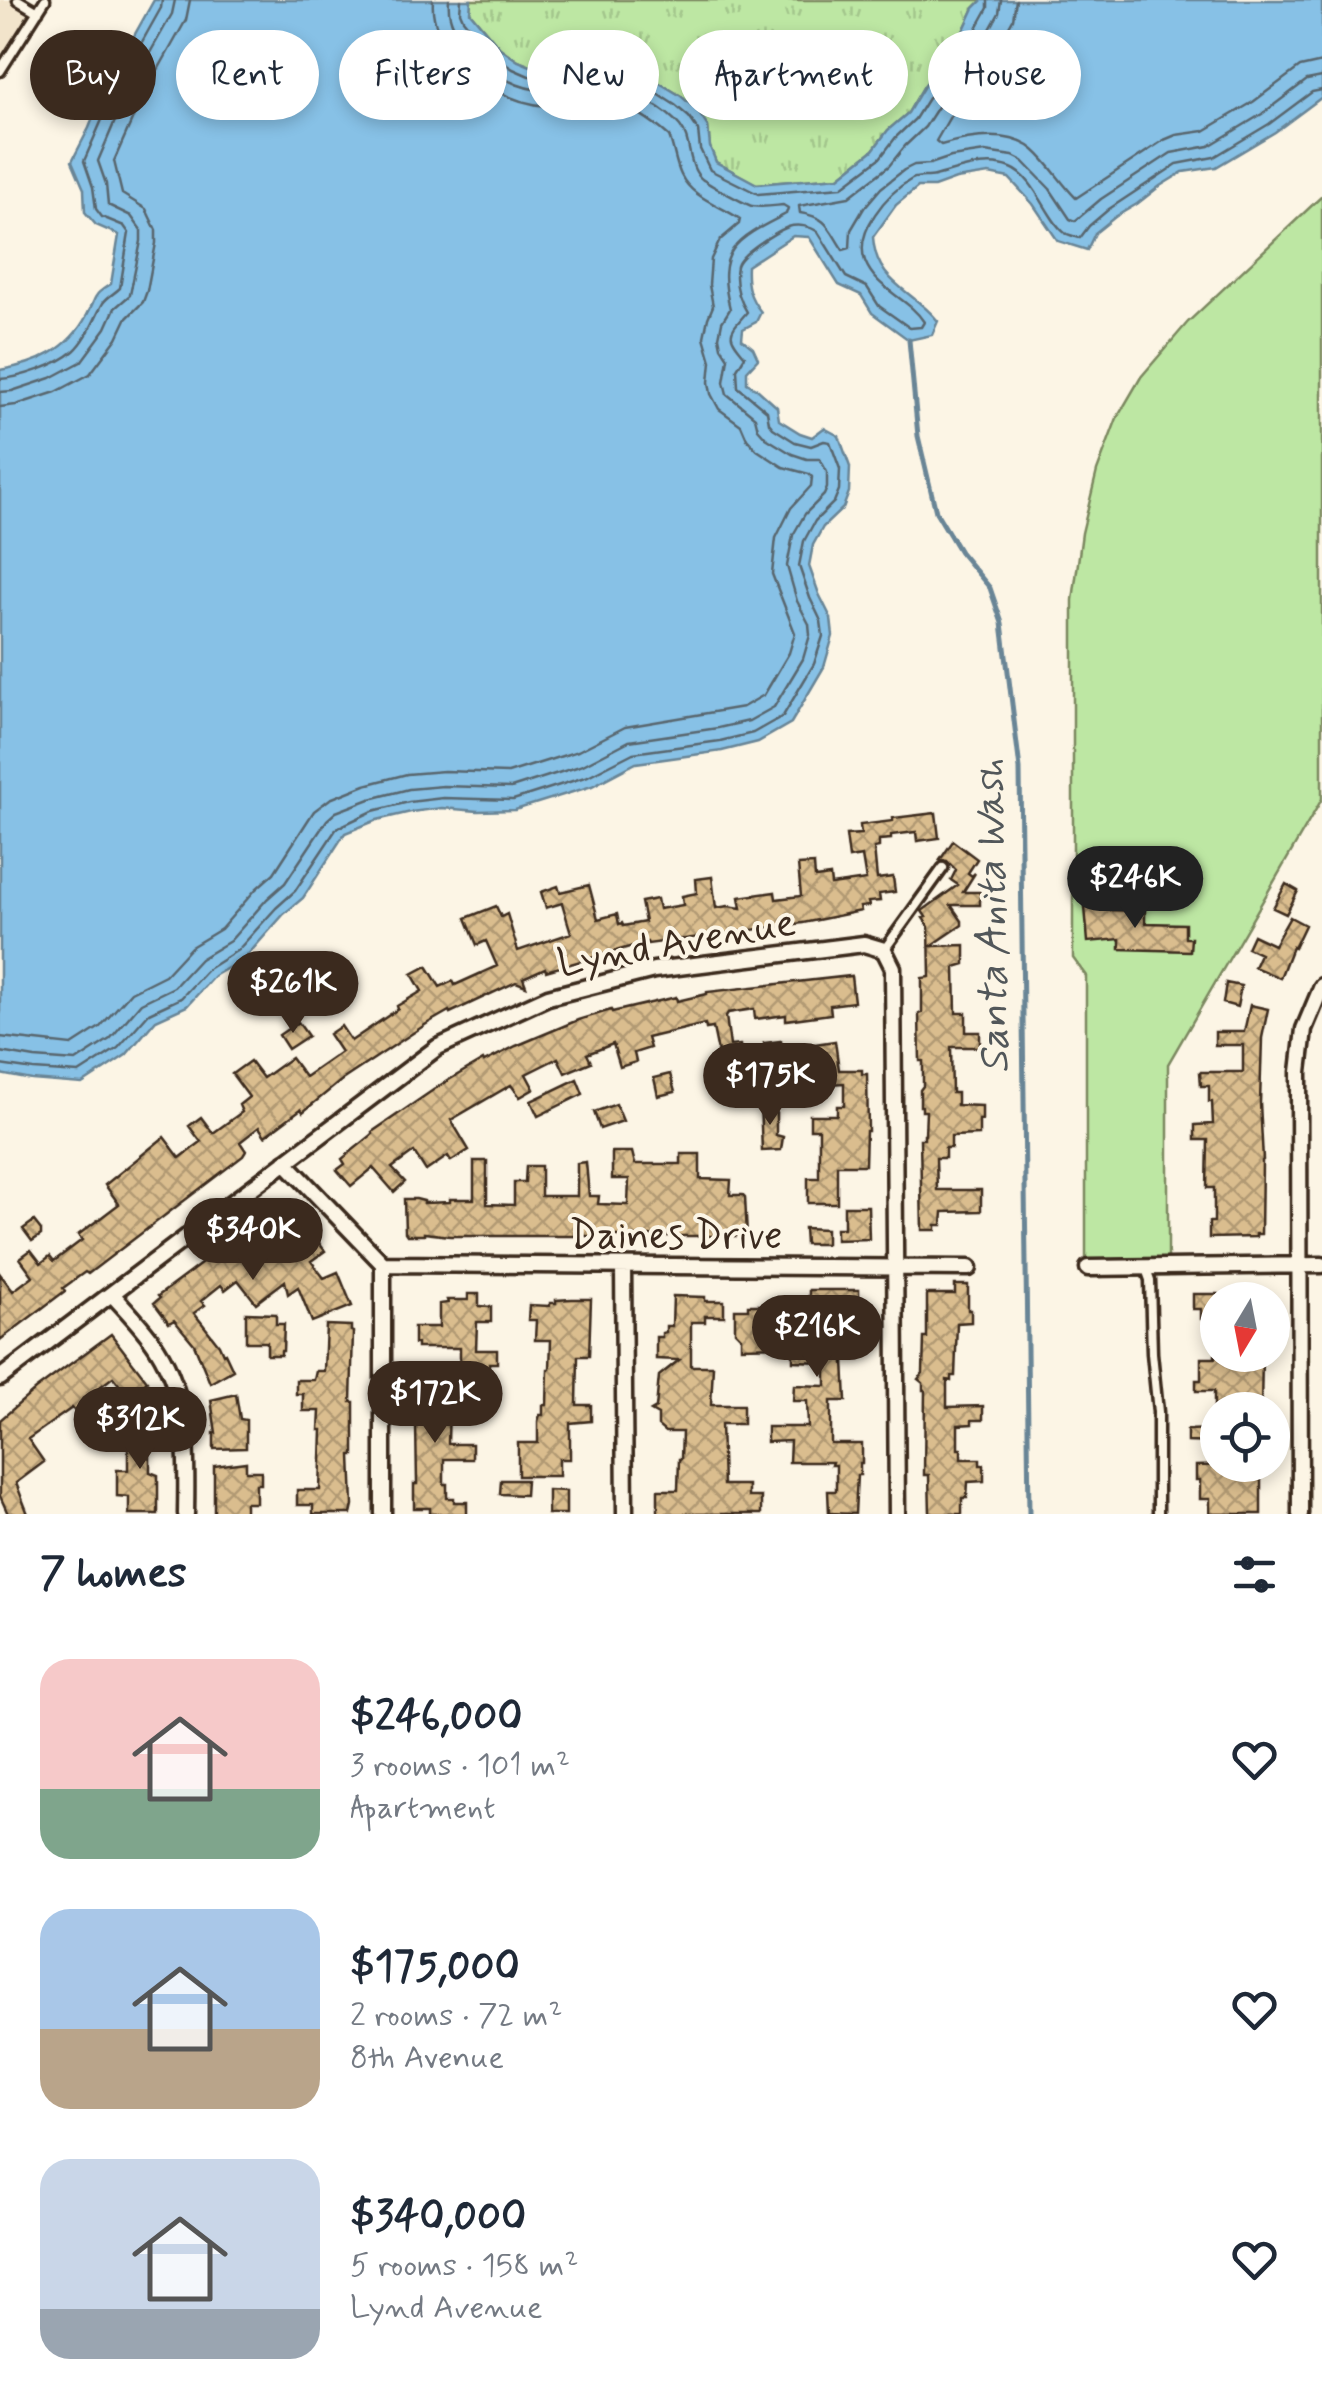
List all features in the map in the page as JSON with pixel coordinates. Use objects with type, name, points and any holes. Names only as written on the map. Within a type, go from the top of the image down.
[{"type":"street","name":"Lynd Avenue","points":[[0,1378],[438,1048],[548,997],[654,970],[864,944],[884,950]]},
{"type":"street","points":[[884,950],[892,968],[897,1514]]},
{"type":"street","points":[[1300,1514],[1299,1072],[1304,1030],[1322,986]]},
{"type":"street","points":[[285,1162],[383,1264],[383,1514]]},
{"type":"street","name":"Daines Drive","points":[[383,1264],[969,1268]]},
{"type":"street","points":[[1088,1268],[1322,1265]]},
{"type":"street","points":[[624,1267],[625,1514]]},
{"type":"street","points":[[112,1294],[158,1348],[180,1399],[187,1445],[186,1514]]},
{"type":"lane","points":[[18,0],[38,12]]},
{"type":"lane","points":[[0,71],[45,0]]},
{"type":"lane","points":[[884,950],[943,868]]},
{"type":"lane","points":[[1145,1266],[1150,1280],[1158,1412],[1158,1514]]},
{"type":"shaded area","points":[[0,0],[39,0],[0,61]]},
{"type":"green space","points":[[471,0],[982,0],[964,30],[928,30],[928,81],[908,113],[908,30],[679,30],[679,95],[659,83],[659,30],[527,30],[527,65],[507,53],[507,30],[485,30],[470,12]]},
{"type":"green space","points":[[702,120],[900,120],[873,150],[839,177],[756,184],[716,162],[708,127]]},
{"type":"green space","points":[[1322,196],[1322,799],[1168,1064],[1168,1276],[1086,1277],[1086,976],[1073,958],[1073,600],[1082,533],[1097,471],[1117,418],[1141,377],[1188,322]]},
{"type":"water","points":[[154,0],[471,0],[470,12],[485,30],[339,30],[339,120],[507,120],[507,53],[527,65],[527,120],[659,120],[659,83],[679,95],[679,120],[703,120],[716,162],[757,184],[839,177],[873,150],[900,120],[908,120],[908,113],[928,81],[928,120],[1081,120],[1081,30],[964,30],[982,0],[1322,0],[1322,97],[1275,132],[1216,167],[1183,172],[1160,186],[1095,233],[1087,250],[1058,241],[1009,178],[989,174],[918,187],[896,205],[873,237],[888,276],[938,321],[932,335],[909,340],[872,313],[861,295],[839,285],[809,237],[793,236],[747,266],[749,290],[761,312],[756,322],[743,329],[742,339],[758,359],[747,371],[747,383],[777,407],[779,420],[800,433],[812,437],[824,428],[839,436],[850,467],[849,492],[843,508],[823,527],[813,545],[809,566],[831,618],[833,636],[824,667],[791,723],[758,742],[636,763],[592,786],[515,810],[442,808],[411,812],[345,833],[303,898],[245,958],[214,976],[187,1006],[156,1020],[126,1055],[82,1084],[0,1074],[0,370],[27,364],[61,346],[80,327],[97,294],[111,284],[119,235],[96,225],[85,212],[84,189],[72,161],[92,120],[156,120],[156,30],[137,30]]},
{"type":"building","points":[[936,813],[939,838],[917,841],[916,832],[879,840],[879,847],[874,848],[877,879],[893,877],[895,892],[879,894],[880,901],[868,902],[869,906],[860,907],[861,911],[803,923],[647,942],[546,971],[545,968],[523,978],[526,986],[516,982],[449,1011],[342,1080],[265,1136],[259,1127],[240,1142],[246,1151],[243,1156],[88,1274],[85,1272],[63,1288],[65,1291],[0,1340],[0,1274],[13,1291],[33,1276],[20,1258],[31,1250],[41,1263],[50,1256],[54,1261],[82,1240],[78,1235],[119,1204],[105,1185],[164,1137],[180,1158],[201,1142],[189,1126],[201,1117],[213,1133],[242,1112],[239,1105],[249,1097],[232,1074],[250,1061],[263,1078],[291,1058],[305,1077],[341,1052],[329,1034],[341,1026],[351,1041],[422,991],[412,974],[427,966],[440,987],[453,981],[455,985],[497,966],[486,941],[477,945],[466,918],[496,906],[501,917],[507,914],[518,951],[571,933],[562,903],[546,908],[541,892],[558,886],[560,892],[589,885],[598,919],[617,914],[623,926],[645,922],[641,902],[657,899],[659,909],[683,905],[682,896],[697,893],[696,879],[712,877],[716,908],[741,908],[739,897],[775,892],[776,899],[801,896],[798,865],[814,864],[815,878],[830,876],[831,885],[866,880],[862,856],[849,858],[846,835],[861,834],[860,825]]},
{"type":"building","points":[[953,841],[977,859],[968,873],[975,873],[963,892],[980,892],[980,905],[951,905],[962,925],[931,946],[965,945],[965,964],[955,967],[956,1013],[966,1013],[966,1032],[980,1032],[980,1047],[951,1047],[952,1093],[957,1093],[957,1105],[982,1106],[982,1120],[979,1135],[951,1136],[951,1148],[945,1148],[945,1158],[936,1158],[937,1190],[981,1190],[981,1211],[943,1212],[942,1225],[936,1225],[936,1230],[922,1230],[920,1139],[925,1135],[926,1111],[920,1106],[923,1061],[919,1014],[922,978],[930,977],[929,927],[922,911],[958,885],[951,880],[956,870],[940,860]]},
{"type":"building","points":[[1286,884],[1298,891],[1286,914],[1273,908]]},
{"type":"building","points":[[1085,907],[1145,911],[1145,923],[1185,924],[1185,938],[1191,938],[1190,951],[1120,949],[1120,939],[1088,942]]},
{"type":"building","points":[[1290,917],[1305,925],[1280,978],[1254,967],[1260,954],[1247,948],[1253,935],[1274,945]]},
{"type":"building","points":[[851,976],[854,1002],[830,1005],[831,1014],[786,1020],[786,1015],[755,1019],[754,1009],[728,1013],[730,1046],[740,1045],[744,1074],[729,1076],[713,1028],[706,1029],[705,1024],[647,1038],[650,1048],[634,1053],[636,1062],[620,1067],[613,1044],[587,1054],[591,1062],[565,1073],[558,1058],[526,1074],[534,1089],[520,1097],[511,1085],[451,1120],[469,1150],[451,1161],[448,1156],[426,1171],[414,1152],[392,1168],[405,1182],[394,1192],[373,1168],[351,1186],[337,1170],[345,1164],[342,1159],[372,1132],[442,1084],[483,1060],[578,1020],[707,992]]},
{"type":"building","points":[[1226,983],[1241,986],[1237,1007],[1223,1003]]},
{"type":"building","points":[[1250,1005],[1268,1009],[1262,1038],[1261,1234],[1209,1238],[1209,1222],[1214,1222],[1214,1188],[1207,1188],[1208,1140],[1195,1140],[1195,1125],[1213,1124],[1212,1102],[1209,1086],[1201,1086],[1200,1072],[1243,1072],[1243,1045],[1215,1045],[1215,1032],[1244,1032]]},
{"type":"building","points":[[298,1022],[308,1036],[288,1049],[279,1035]]},
{"type":"building","points":[[781,1041],[782,1049],[835,1041],[839,1070],[862,1070],[862,1074],[867,1074],[865,1165],[837,1165],[837,1203],[808,1203],[808,1178],[819,1178],[819,1129],[810,1129],[810,1115],[837,1115],[837,1106],[844,1106],[844,1083],[800,1086],[799,1059],[768,1064],[764,1043]]},
{"type":"building","points":[[670,1074],[675,1092],[658,1096],[654,1078]]},
{"type":"building","points":[[577,1079],[583,1094],[538,1116],[531,1101]]},
{"type":"building","points":[[760,1102],[776,1102],[776,1135],[783,1137],[781,1150],[762,1151]]},
{"type":"building","points":[[616,1104],[623,1121],[600,1129],[594,1112]]},
{"type":"building","points":[[612,1152],[632,1152],[635,1164],[681,1164],[681,1154],[700,1154],[700,1179],[731,1180],[730,1195],[745,1197],[747,1236],[450,1236],[405,1232],[404,1199],[424,1203],[474,1199],[474,1161],[487,1161],[487,1204],[514,1205],[514,1182],[525,1182],[526,1166],[541,1166],[541,1196],[577,1196],[577,1163],[586,1162],[589,1196],[599,1196],[598,1204],[628,1205],[629,1179],[612,1179]]},
{"type":"building","points":[[844,1206],[868,1206],[869,1239],[836,1240],[836,1228],[844,1228]]},
{"type":"building","points":[[284,1211],[309,1243],[316,1239],[325,1251],[311,1261],[324,1278],[338,1272],[352,1306],[312,1322],[298,1287],[288,1294],[285,1281],[256,1303],[238,1280],[225,1290],[221,1285],[201,1301],[205,1305],[194,1313],[233,1370],[210,1383],[194,1344],[174,1320],[169,1323],[154,1303],[158,1296],[245,1231],[253,1228],[256,1232]]},
{"type":"building","points":[[34,1221],[41,1235],[32,1241],[23,1229]]},
{"type":"building","points":[[804,1228],[826,1229],[826,1244],[805,1244]]},
{"type":"building","points":[[955,1285],[968,1285],[971,1322],[957,1323],[955,1376],[947,1380],[947,1407],[983,1406],[983,1420],[958,1425],[958,1449],[961,1459],[980,1459],[984,1481],[968,1482],[962,1514],[930,1514],[929,1475],[924,1475],[925,1390],[918,1379],[923,1373],[927,1338],[927,1294],[955,1294]]},
{"type":"building","points":[[809,1290],[859,1290],[859,1308],[864,1309],[864,1343],[859,1343],[859,1360],[844,1360],[846,1401],[831,1401],[831,1444],[862,1444],[855,1514],[829,1513],[828,1491],[836,1491],[836,1465],[789,1462],[790,1441],[767,1442],[767,1427],[808,1427],[807,1401],[793,1401],[794,1385],[826,1386],[826,1362],[793,1361],[793,1346],[741,1347],[741,1337],[735,1331],[735,1309],[748,1309],[748,1305],[762,1305],[762,1318],[809,1321]]},
{"type":"building","points":[[468,1294],[479,1294],[479,1306],[491,1307],[491,1322],[477,1322],[476,1350],[497,1350],[497,1363],[489,1363],[489,1382],[469,1382],[469,1362],[460,1362],[460,1348],[417,1348],[414,1344],[414,1327],[439,1327],[439,1304],[468,1300]]},
{"type":"building","points":[[1193,1294],[1200,1294],[1200,1309],[1193,1309]]},
{"type":"building","points":[[673,1296],[724,1301],[724,1316],[705,1316],[705,1322],[691,1322],[691,1366],[713,1366],[711,1405],[743,1405],[743,1424],[721,1424],[723,1485],[748,1485],[748,1497],[761,1497],[761,1514],[658,1514],[658,1490],[678,1490],[681,1459],[682,1432],[665,1432],[658,1426],[658,1415],[651,1411],[656,1408],[659,1376],[679,1360],[656,1359],[656,1337],[662,1337],[666,1326],[672,1326]]},
{"type":"building","points":[[591,1299],[589,1356],[578,1356],[577,1405],[591,1405],[591,1421],[570,1423],[570,1459],[559,1459],[559,1476],[518,1476],[518,1443],[538,1443],[538,1421],[543,1405],[547,1405],[550,1369],[551,1340],[535,1340],[536,1320],[528,1320],[529,1305],[550,1306],[556,1300]]},
{"type":"building","points":[[246,1313],[276,1314],[276,1324],[284,1324],[281,1355],[267,1355],[267,1342],[246,1342]]},
{"type":"building","points":[[326,1325],[351,1326],[353,1332],[351,1514],[313,1514],[313,1505],[297,1505],[297,1490],[320,1490],[322,1430],[320,1411],[303,1411],[303,1394],[296,1394],[296,1380],[314,1380],[316,1371],[324,1371]]},
{"type":"building","points":[[111,1334],[147,1381],[128,1396],[113,1377],[83,1400],[93,1412],[82,1420],[72,1408],[28,1439],[44,1462],[16,1483],[28,1514],[8,1514],[0,1496],[0,1420]]},
{"type":"building","points":[[414,1371],[446,1371],[448,1444],[472,1444],[472,1459],[444,1459],[444,1484],[447,1498],[467,1502],[467,1514],[430,1514],[430,1508],[414,1508],[416,1423],[422,1423],[422,1399],[414,1393]]},
{"type":"building","points":[[1201,1372],[1262,1372],[1261,1392],[1196,1391],[1196,1380],[1201,1380]]},
{"type":"building","points":[[236,1394],[240,1419],[246,1420],[246,1448],[214,1449],[211,1400]]},
{"type":"building","points":[[128,1423],[154,1423],[150,1472],[158,1475],[158,1514],[129,1514],[129,1497],[117,1496],[117,1470],[128,1470]]},
{"type":"building","points":[[1187,1430],[1200,1430],[1200,1442],[1187,1442]]},
{"type":"building","points":[[246,1462],[246,1471],[261,1471],[256,1503],[245,1503],[245,1514],[214,1514],[214,1466]]},
{"type":"building","points":[[501,1480],[526,1480],[525,1495],[500,1494]]},
{"type":"building","points":[[1200,1482],[1261,1482],[1261,1514],[1210,1514],[1210,1499],[1200,1499]]},
{"type":"building","points":[[548,1490],[566,1491],[566,1514],[548,1514]]},
{"type":"waterway","name":"Santa Anita Wash","points":[[909,340],[918,436],[936,512],[960,552],[990,588],[1002,623],[1020,769],[1029,1514]]}]
